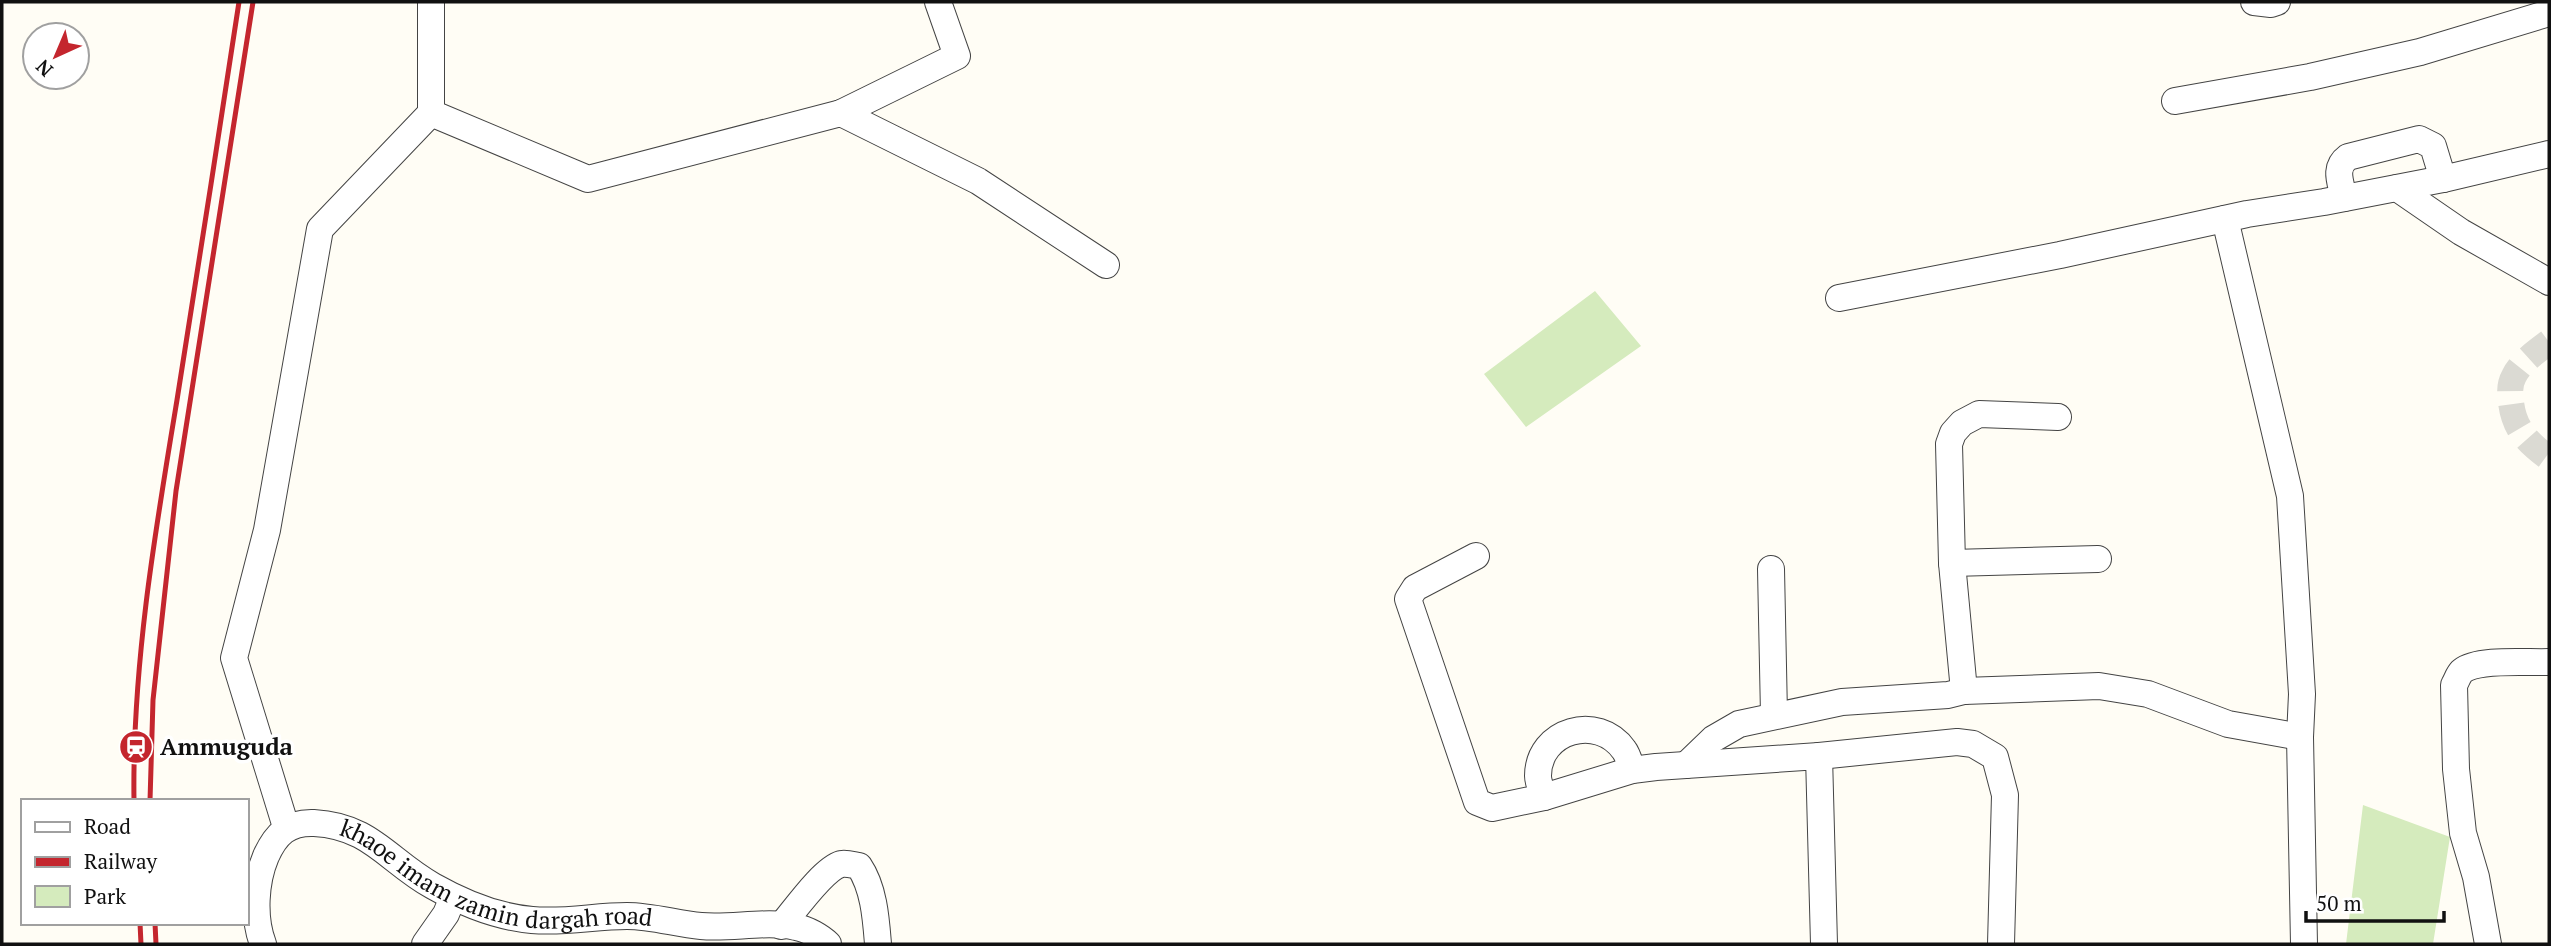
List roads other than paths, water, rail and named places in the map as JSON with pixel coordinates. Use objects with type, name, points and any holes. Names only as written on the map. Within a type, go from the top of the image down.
[{"type":"street","points":[[263,944],[258,932],[257,912],[263,863],[272,843],[286,827],[234,658],[267,530],[320,229],[431,113],[431,2]]},
{"type":"street","points":[[431,113],[588,179],[841,113],[957,56],[938,2]]},
{"type":"street","points":[[2254,2],[2277,2]]},
{"type":"street","points":[[2175,101],[2310,77],[2420,52],[2549,13]]},
{"type":"street","points":[[841,113],[978,181],[1105,265]]},
{"type":"street","points":[[2344,198],[2338,174],[2342,161],[2348,157],[2419,139],[2433,146],[2443,179]]},
{"type":"street","points":[[1839,299],[2225,219],[2443,179],[2549,154]]},
{"type":"street","points":[[2397,188],[2461,232],[2549,282]]},
{"type":"street","points":[[2225,219],[2290,496],[2302,694],[2300,737],[2304,944]]},
{"type":"street","points":[[1964,691],[1952,563],[1949,444],[1962,423],[1979,414],[2057,417]]},
{"type":"street","points":[[1476,556],[1415,588],[1408,599],[1477,802],[1492,808],[1544,797],[1632,771],[1957,742],[1973,744],[1995,757],[2005,795],[2001,944]]},
{"type":"street","points":[[1952,563],[2098,559]]},
{"type":"street","points":[[1771,569],[1774,715]]},
{"type":"street","points":[[2488,944],[2476,877],[2463,833],[2456,769],[2454,685],[2459,673],[2469,666],[2482,663],[2549,662]]},
{"type":"street","points":[[1686,765],[1713,739],[1739,724],[1842,702],[1948,695],[1964,691],[2099,686],[2148,694],[2228,724],[2300,737]]},
{"type":"street","points":[[1544,797],[1538,777],[1541,757],[1553,740],[1571,730],[1591,729],[1611,736],[1625,751],[1632,771]]},
{"type":"street","points":[[1819,756],[1824,944]]},
{"type":"street","name":"khaoe imam zamin dargah road","points":[[286,827],[311,823],[350,829],[364,836],[429,884],[453,897],[516,919],[557,922],[628,916],[702,926],[797,927],[822,938],[828,944]]},
{"type":"street","points":[[781,926],[823,877],[840,864],[850,864],[859,866],[866,876],[878,944]]},
{"type":"street","points":[[425,944],[446,914],[453,897]]},
{"type":"street","points":[[535,920],[561,944]]},
{"type":"tunnel","points":[[2549,342],[2517,371],[2512,379],[2510,392],[2519,428],[2529,441],[2549,458]]},
{"type":"railway","points":[[134,799],[137,700],[146,600],[239,2]]},
{"type":"railway","points":[[150,799],[153,700],[176,491],[253,2]]},
{"type":"railway","points":[[140,925],[141,944]]},
{"type":"railway","points":[[155,925],[156,944]]},
{"type":"place","name":"Ammuguda","points":[[136,747]]}]
